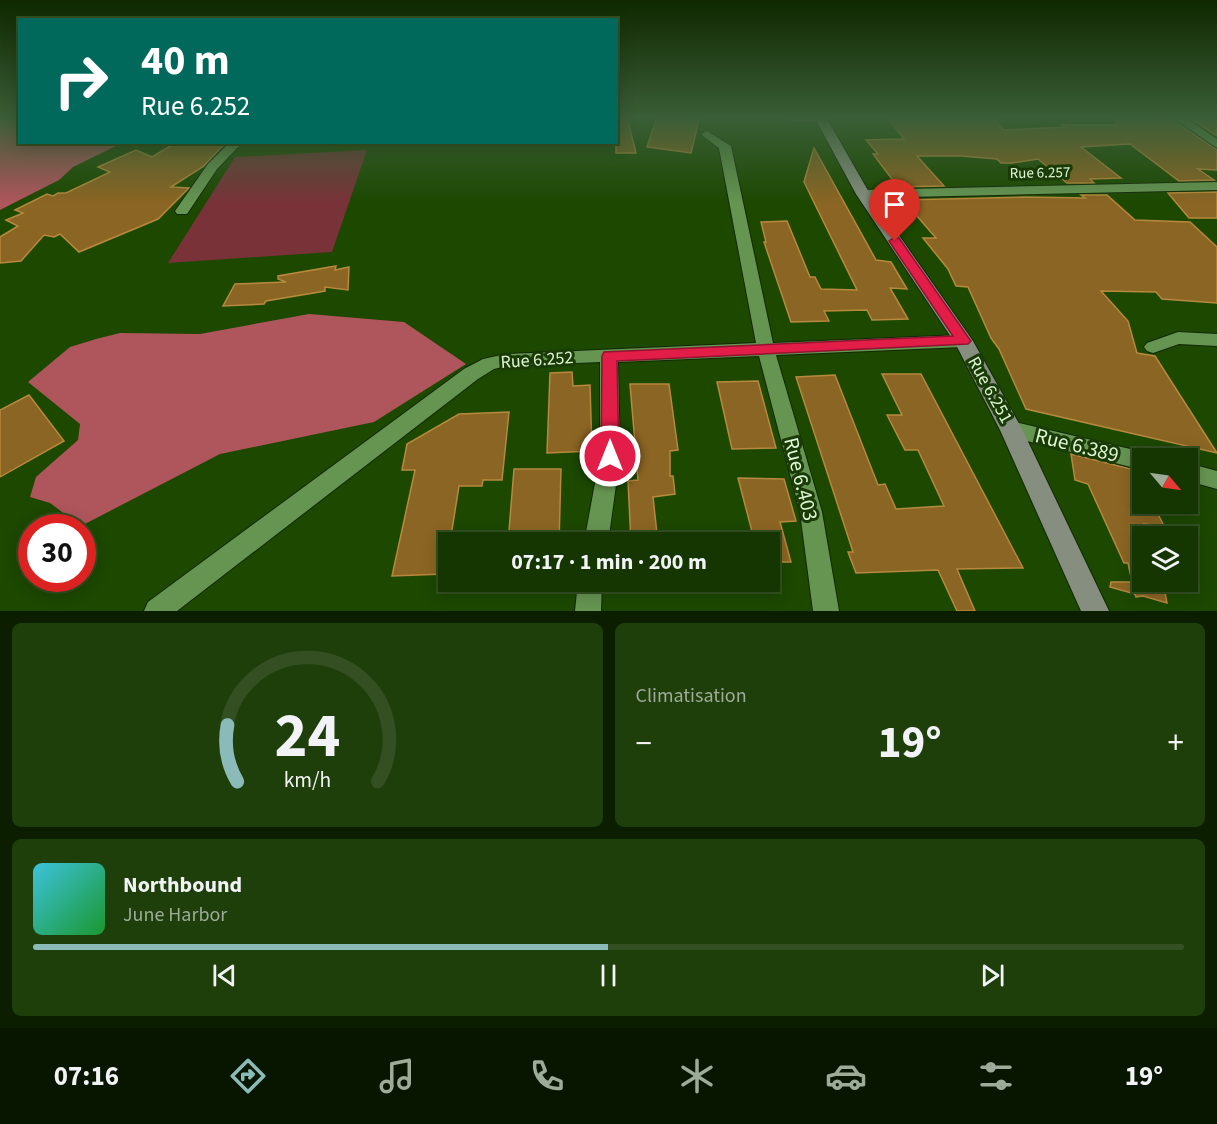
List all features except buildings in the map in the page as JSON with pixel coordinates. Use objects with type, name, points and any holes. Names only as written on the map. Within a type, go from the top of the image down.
[{"type":"main road","name":"Rue 6.251","points":[[837,146],[863,194],[963,341],[1011,429],[1095,611]]},
{"type":"street","points":[[182,211],[212,167],[233,146]]},
{"type":"street","name":"Rue 6.403","points":[[724,146],[766,350],[811,512],[826,611]]},
{"type":"street","name":"Rue 6.257","points":[[863,194],[1217,186]]},
{"type":"street","points":[[1153,346],[1178,338],[1217,340]]},
{"type":"street","name":"Rue 6.252","points":[[157,611],[471,374],[489,364],[506,360],[963,341]]},
{"type":"street","points":[[598,532],[610,456],[609,356]]},
{"type":"street","name":"Rue 6.389","points":[[1011,429],[1132,458]]},
{"type":"street","points":[[1198,475],[1217,480]]},
{"type":"street","points":[[588,611],[589,592]]},
{"type":"shaded area","points":[[0,146],[117,146],[73,167],[59,180],[0,210]]},
{"type":"shaded area","points":[[367,150],[332,252],[168,263],[235,157]]},
{"type":"shaded area","points":[[309,314],[404,322],[466,364],[374,422],[220,454],[96,518],[96,514],[65,514],[50,503],[30,497],[36,477],[78,440],[80,424],[28,382],[70,347],[96,339],[120,333],[200,334]]},
{"type":"route","points":[[610,456],[609,356],[963,341],[895,241]]}]
